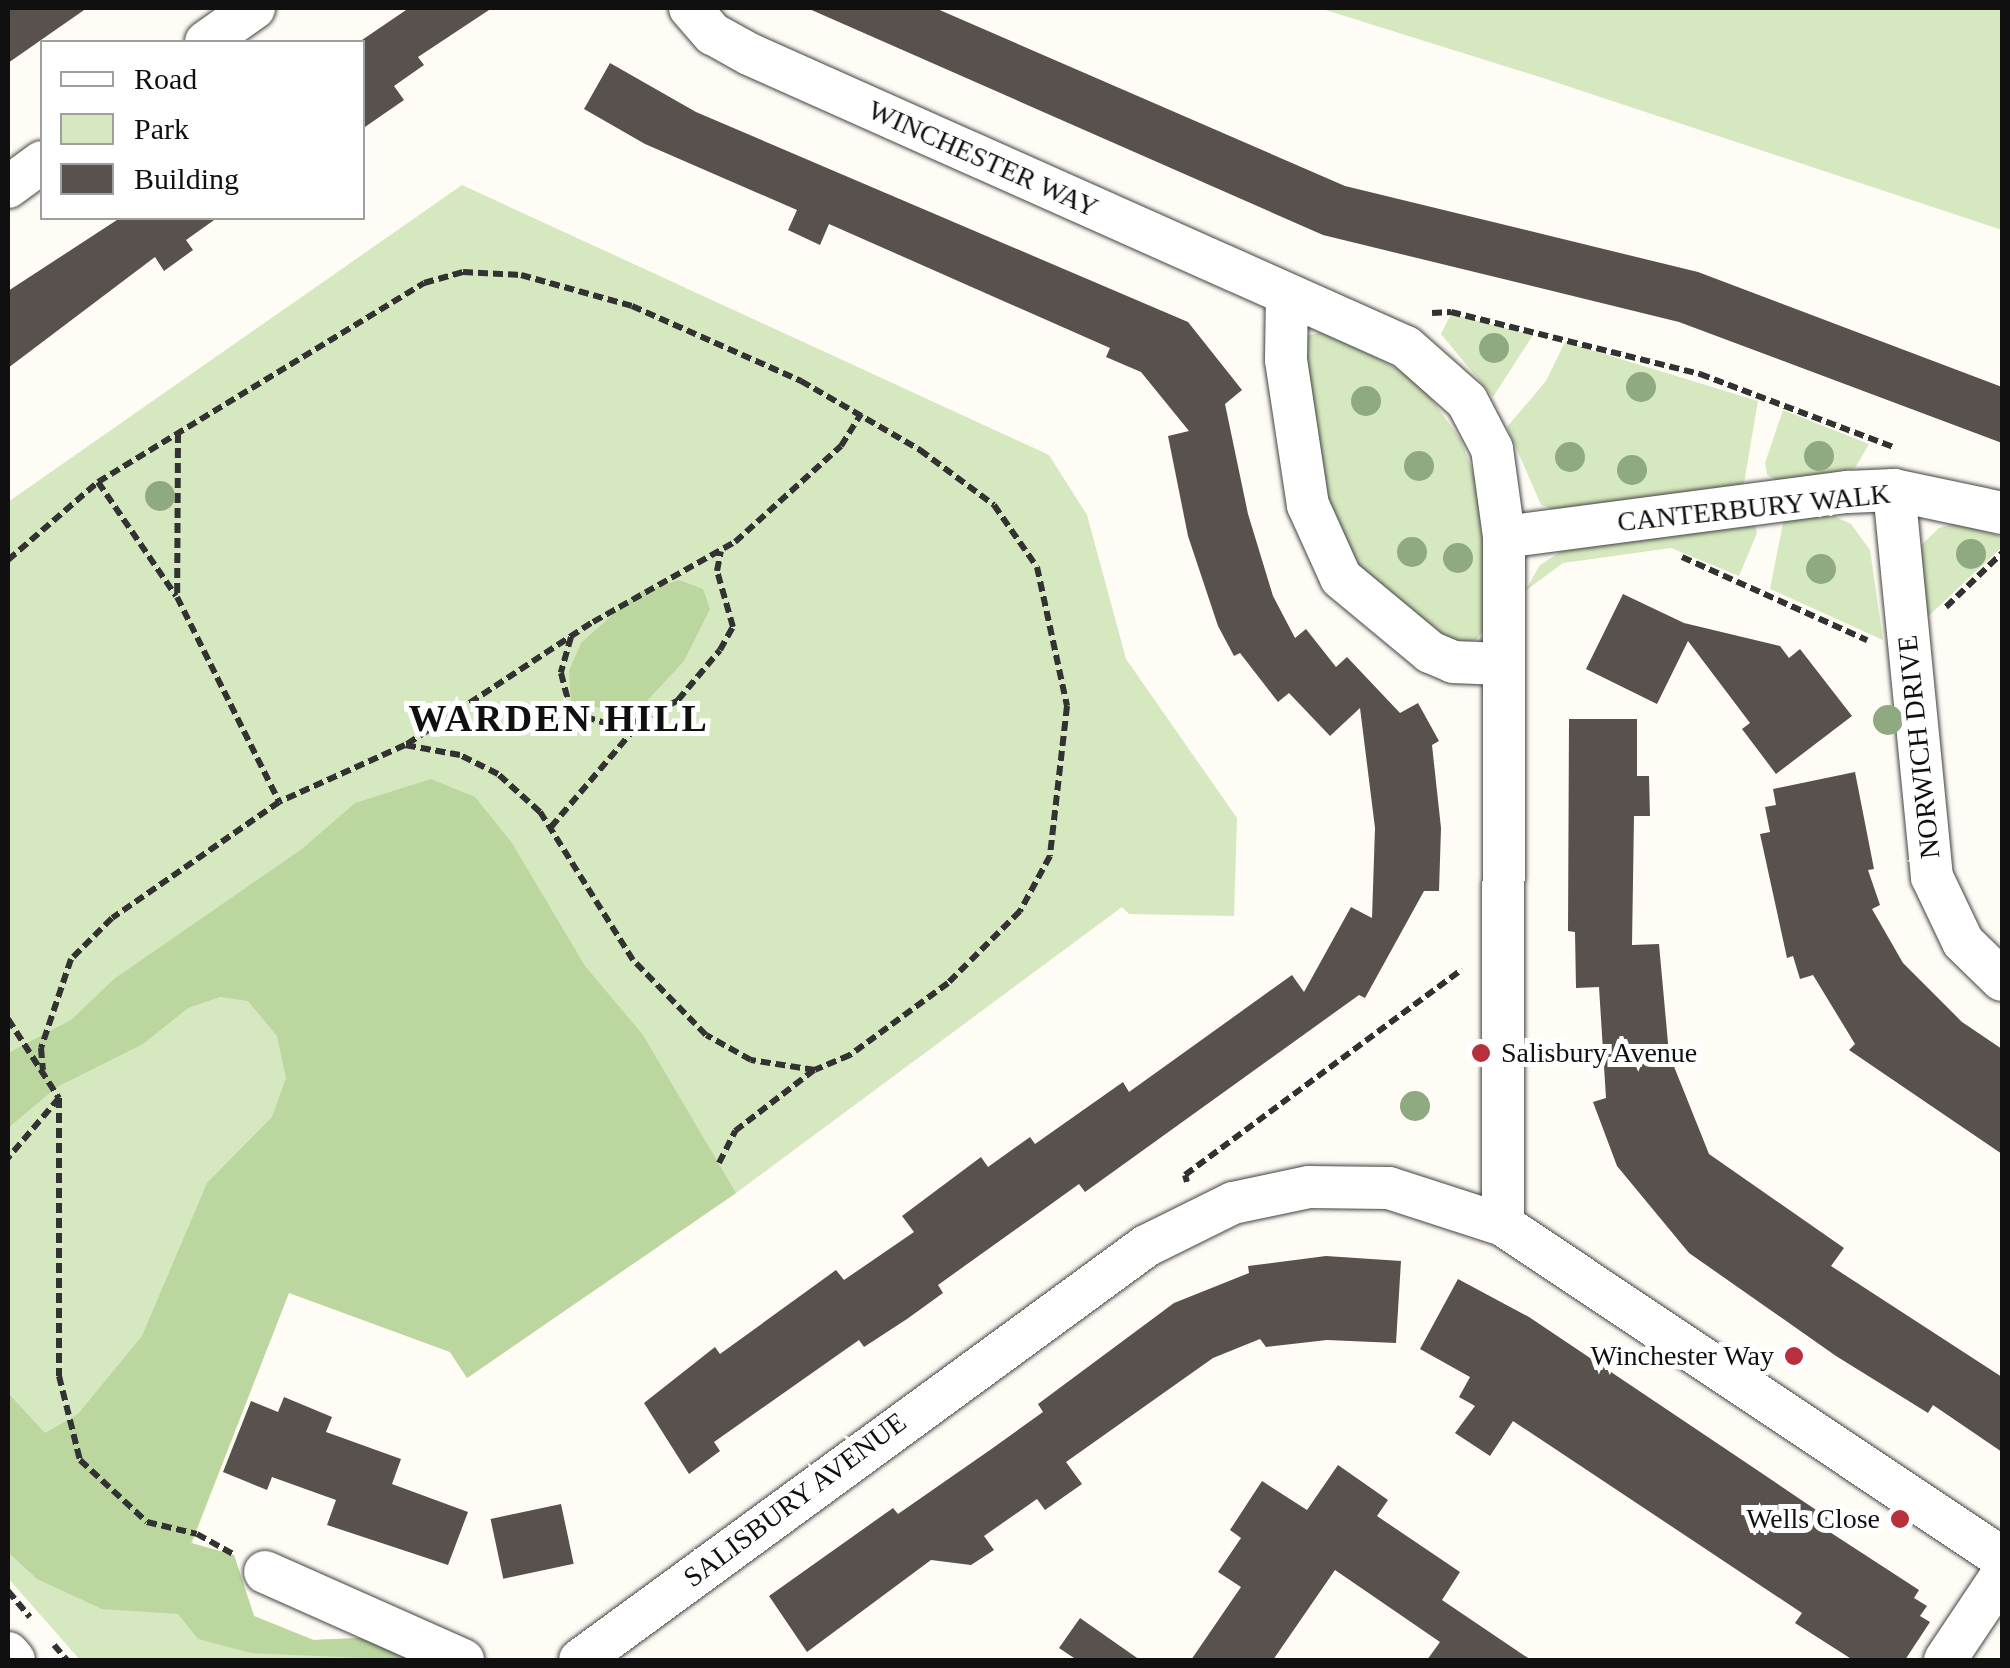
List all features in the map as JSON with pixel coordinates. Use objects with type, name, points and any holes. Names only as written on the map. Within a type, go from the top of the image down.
[{"type":"street","points":[[209,40],[254,8]]},
{"type":"street","name":"WINCHESTER WAY","points":[[690,8],[713,34],[749,54],[1406,346],[1450,380],[1492,449],[1504,537],[1503,1225]]},
{"type":"street","points":[[8,187],[40,163]]},
{"type":"street","points":[[1287,295],[1286,360],[1308,505],[1341,578],[1430,652],[1453,662],[1503,664]]},
{"type":"street","name":"CANTERBURY WALK","points":[[1504,537],[1902,472],[2002,513]]},
{"type":"street","name":"NORWICH DRIVE","points":[[1902,472],[1910,651],[1932,877],[1963,942],[2002,980]]},
{"type":"street","name":"SALISBURY AVENUE","points":[[580,1660],[1002,1346],[1196,1218],[1270,1193],[1349,1185],[1428,1196],[1503,1225],[2002,1558]]},
{"type":"street","points":[[265,1572],[463,1660]]},
{"type":"street","points":[[1945,1660],[2002,1575]]},
{"type":"street","points":[[8,1653],[14,1660]]},
{"type":"path","points":[[8,560],[98,482],[424,283],[476,272],[520,275],[632,306],[861,414],[994,504],[1037,567],[1060,663],[1066,758],[1050,856],[1020,911],[948,984],[850,1054],[815,1070],[735,1131],[719,1163]]},
{"type":"path","points":[[1416,314],[1451,312],[1640,357],[1902,472]]},
{"type":"path","points":[[44,1070],[41,1048],[70,959],[112,918],[279,802],[406,745],[572,636],[721,550],[799,488],[841,446],[861,414]]},
{"type":"path","points":[[177,597],[178,434]]},
{"type":"path","points":[[98,482],[177,597],[279,802]]},
{"type":"path","points":[[551,828],[640,722],[700,680],[733,627],[718,571],[721,550]]},
{"type":"path","points":[[1672,552],[1910,651],[2002,552]]},
{"type":"path","points":[[572,636],[561,673],[571,712],[604,724],[640,722]]},
{"type":"path","points":[[406,745],[460,755],[498,774],[551,828],[633,960],[706,1036],[751,1060],[815,1070]]},
{"type":"path","points":[[1196,1218],[1185,1175],[1476,959],[1506,958]]},
{"type":"path","points":[[8,1019],[59,1098],[59,1376],[80,1460],[147,1522],[197,1534],[265,1572]]},
{"type":"path","points":[[8,1158],[59,1098]]},
{"type":"green space","points":[[1319,8],[2002,8],[2002,230],[1543,78]]},
{"type":"green space","points":[[462,185],[1049,455],[1087,515],[1126,659],[1237,818],[1234,916],[1129,914],[1122,907],[736,1193],[467,1378],[450,1352],[289,1292],[192,1543],[234,1555],[254,1616],[314,1640],[358,1638],[451,1660],[80,1660],[8,1578],[8,502]]},
{"type":"green space","points":[[1451,314],[1533,335],[1493,397],[1441,334]]},
{"type":"green space","points":[[1325,331],[1417,379],[1461,440],[1485,505],[1487,626],[1476,640],[1454,644],[1355,575],[1328,533],[1305,374],[1306,336]]},
{"type":"green space","points":[[1565,342],[1758,401],[1744,483],[1737,490],[1566,514],[1541,505],[1507,427],[1546,381]]},
{"type":"green space","points":[[1783,410],[1869,444],[1855,468],[1782,483],[1767,475],[1765,463]]},
{"type":"green space","points":[[1825,512],[1851,524],[1870,550],[1883,640],[1770,589],[1785,513]]},
{"type":"green space","points":[[1753,518],[1757,533],[1739,576],[1671,548],[1563,563],[1525,591],[1540,565],[1563,550]]},
{"type":"green space","points":[[1956,523],[2002,537],[2002,547],[1920,624],[1918,548],[1939,528]]},
{"type":"green space","points":[[679,580],[703,589],[710,609],[684,661],[646,702],[618,710],[571,704],[569,671],[581,643],[637,593]]},
{"type":"green space","points":[[431,779],[475,797],[512,843],[585,966],[643,1035],[736,1193],[467,1378],[450,1352],[289,1293],[191,1543],[234,1555],[254,1616],[313,1640],[358,1638],[412,1653],[413,1660],[251,1653],[198,1639],[178,1614],[102,1609],[37,1579],[8,1552],[8,1393],[45,1433],[78,1414],[142,1336],[207,1183],[272,1117],[286,1078],[277,1036],[248,1001],[220,997],[188,1008],[143,1044],[57,1087],[8,1128],[8,1053],[71,1020],[114,979],[302,849],[355,803]]},
{"type":"building","points":[[8,8],[87,8],[40,40],[8,63]]},
{"type":"building","points":[[409,8],[492,8],[418,57],[424,65],[394,86],[404,100],[365,127],[362,40]]},
{"type":"building","points":[[807,8],[935,8],[1345,186],[1698,272],[2002,387],[2002,443],[1679,322],[1323,235]]},
{"type":"building","points":[[610,63],[696,112],[1188,322],[1242,390],[1225,404],[1248,514],[1273,596],[1295,638],[1306,629],[1336,667],[1347,657],[1400,713],[1418,703],[1439,741],[1432,745],[1441,828],[1439,891],[1424,891],[1365,998],[1359,995],[1085,1192],[1079,1184],[938,1285],[943,1293],[907,1319],[864,1347],[859,1340],[714,1442],[720,1451],[689,1474],[644,1403],[715,1347],[720,1354],[836,1270],[844,1280],[914,1232],[902,1216],[981,1157],[988,1167],[1030,1137],[1035,1144],[1123,1082],[1129,1092],[1292,975],[1304,992],[1351,907],[1372,918],[1375,828],[1360,708],[1330,736],[1289,693],[1278,702],[1240,653],[1234,656],[1218,626],[1188,536],[1168,436],[1189,431],[1141,372],[1106,357],[1110,348],[829,224],[820,245],[788,230],[797,210],[645,144],[584,109]]},
{"type":"building","points":[[117,220],[214,220],[186,240],[193,250],[164,271],[155,257],[8,368],[8,291]]},
{"type":"building","points":[[1623,594],[1684,623],[1780,646],[1789,658],[1800,649],[1852,716],[1776,774],[1742,729],[1750,723],[1688,641],[1657,704],[1586,669]]},
{"type":"building","points":[[1569,719],[1637,719],[1637,776],[1649,776],[1650,816],[1634,816],[1632,945],[1659,944],[1669,1054],[1709,1154],[1844,1248],[1831,1266],[2002,1377],[2002,1452],[1933,1405],[1928,1413],[1836,1356],[1689,1253],[1617,1166],[1593,1102],[1606,1098],[1599,987],[1576,988],[1575,932],[1568,931]]},
{"type":"building","points":[[1855,772],[1874,869],[1868,870],[1880,905],[1872,909],[1903,963],[1962,1022],[2002,1049],[2002,1154],[1849,1050],[1855,1044],[1813,975],[1800,979],[1793,956],[1787,958],[1760,834],[1770,832],[1765,807],[1776,805],[1773,789]]},
{"type":"building","points":[[1326,1256],[1401,1261],[1396,1343],[1327,1340],[1266,1347],[1260,1339],[1213,1358],[1066,1462],[1082,1484],[1045,1510],[1037,1499],[984,1536],[994,1550],[971,1565],[931,1560],[807,1652],[769,1596],[893,1508],[898,1514],[1043,1412],[1038,1404],[1174,1303],[1249,1273],[1248,1266]]},
{"type":"building","points":[[1458,1279],[1529,1317],[1757,1470],[1828,1518],[1822,1527],[1919,1590],[1914,1598],[1927,1606],[1920,1616],[1930,1622],[1905,1660],[1853,1660],[1795,1623],[1802,1613],[1513,1421],[1490,1456],[1455,1433],[1475,1406],[1459,1397],[1470,1377],[1420,1349]]},
{"type":"building","points":[[284,1397],[332,1417],[326,1432],[401,1459],[392,1484],[468,1512],[448,1565],[327,1525],[336,1500],[272,1477],[267,1490],[223,1472],[251,1401],[278,1412]]},
{"type":"building","points":[[1338,1465],[1388,1500],[1377,1516],[1460,1572],[1442,1600],[1531,1660],[1427,1660],[1440,1642],[1335,1570],[1273,1660],[1191,1660],[1241,1587],[1218,1572],[1241,1538],[1230,1530],[1262,1481],[1307,1510]]},
{"type":"building","points":[[561,1504],[574,1564],[503,1579],[491,1519]]},
{"type":"building","points":[[1080,1618],[1140,1660],[1077,1660],[1059,1648]]},
{"type":"place","name":"Salisbury Avenue","points":[[1481,1053]]},
{"type":"place","name":"Winchester Way","points":[[1794,1356]]},
{"type":"place","name":"Wells Close","points":[[1900,1519]]},
{"type":"district","name":"WARDEN HILL","points":[[559,719]]}]
